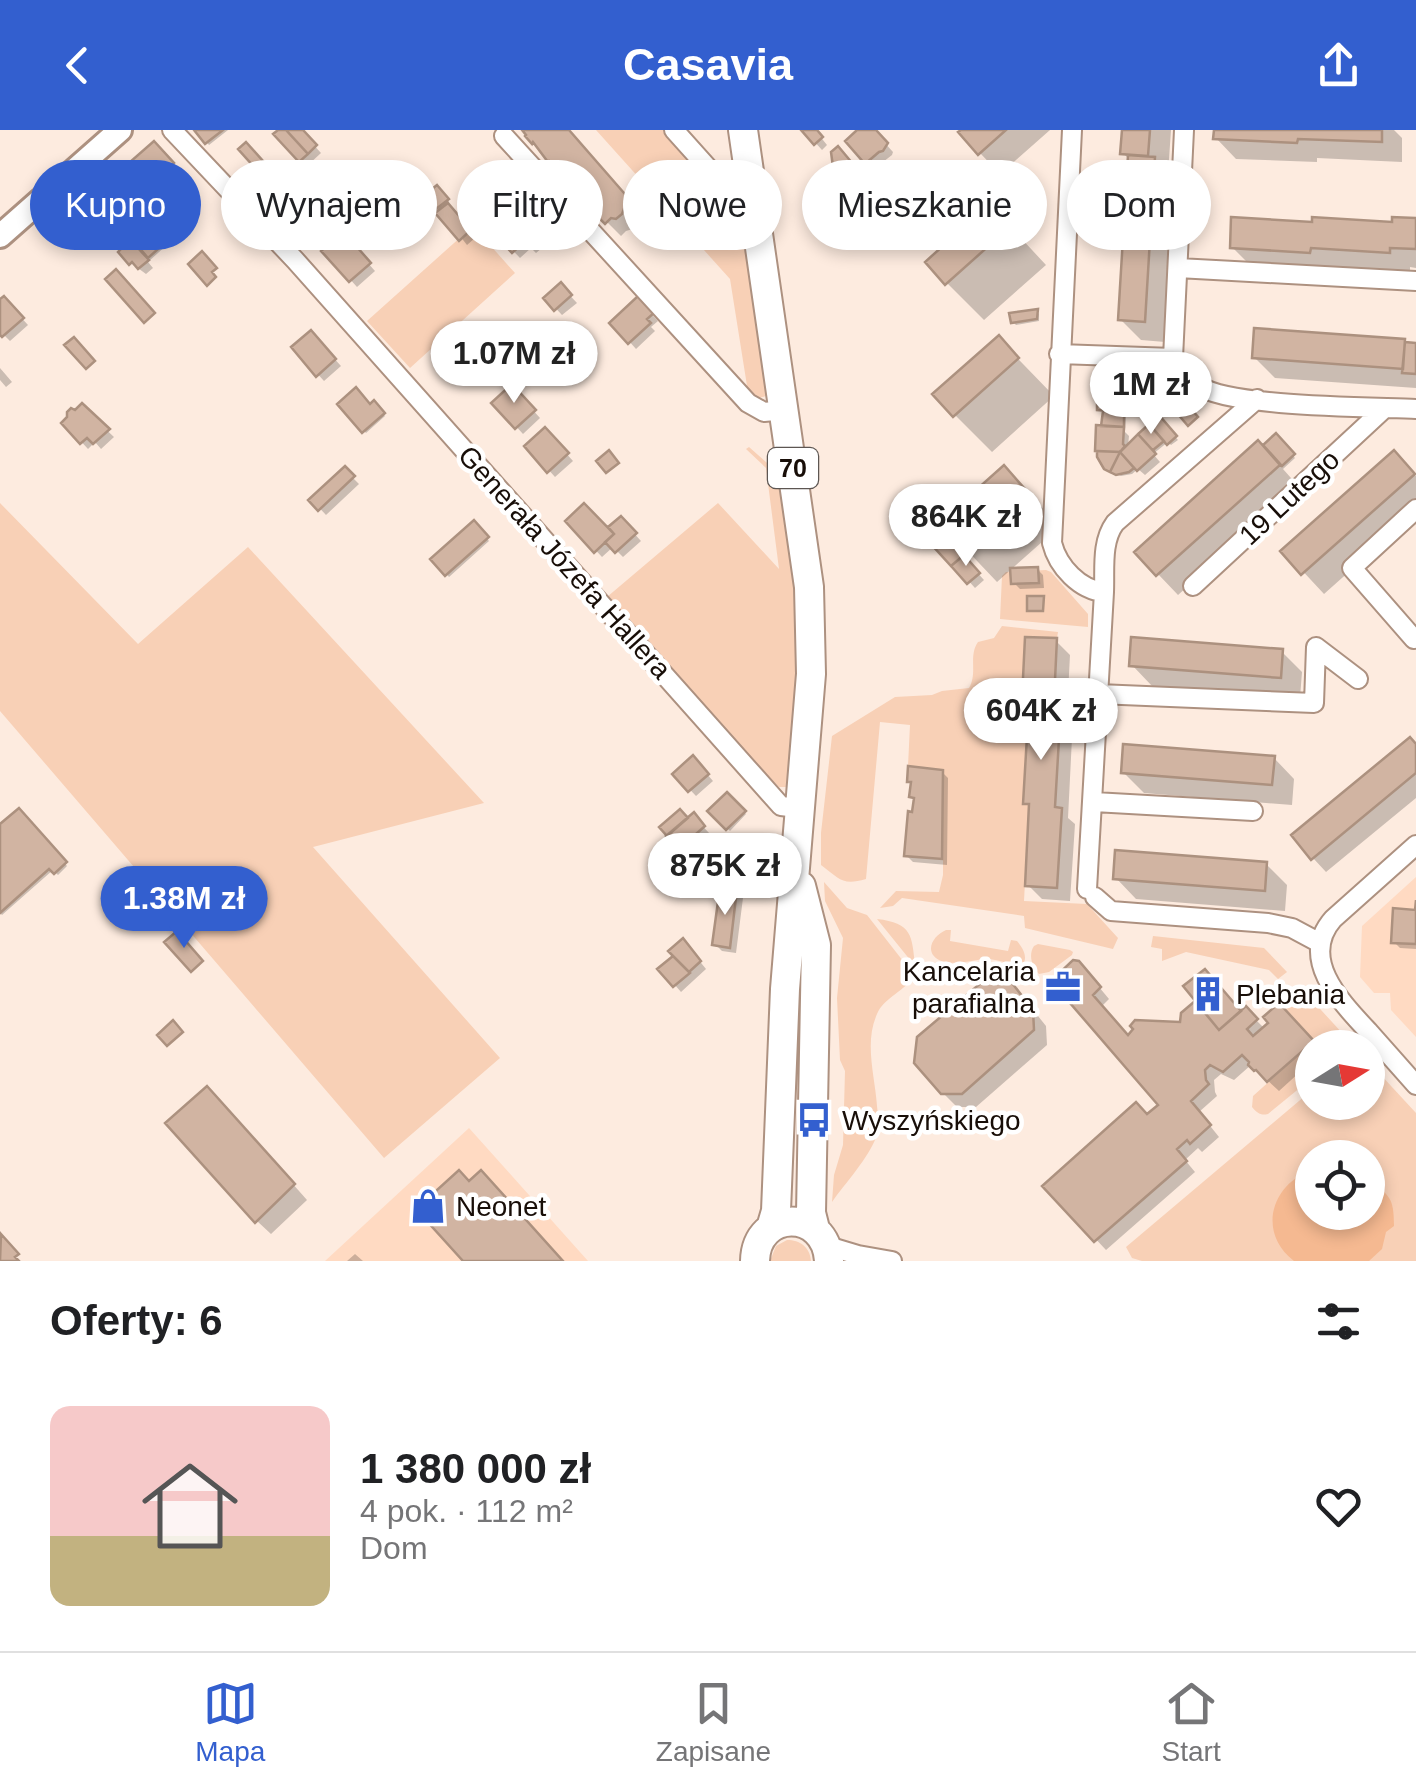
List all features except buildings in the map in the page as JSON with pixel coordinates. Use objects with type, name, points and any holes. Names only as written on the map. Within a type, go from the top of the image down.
[{"type":"main road","name":"70","points":[[742,130],[747,160]]},
{"type":"main road","name":"70","points":[[761,250],[810,587],[811,674],[785,988],[776,1211],[771,1228]]},
{"type":"main road","name":"70","points":[[796,865],[816,945],[811,1214],[824,1245]]},
{"type":"main road","points":[[755,1261],[758,1244],[771,1228],[788,1221],[807,1224],[824,1245]]},
{"type":"street","points":[[0,236],[120,130]]},
{"type":"street","name":"Generała Józefa Hallera","points":[[172,130],[295,260],[781,806],[798,808]]},
{"type":"street","points":[[674,130],[701,160]]},
{"type":"street","points":[[1072,130],[1052,544],[1059,562],[1076,580],[1086,588],[1104,592]]},
{"type":"street","points":[[1060,354],[1173,358],[1184,130]]},
{"type":"street","points":[[504,136],[748,403],[764,412],[785,410]]},
{"type":"street","points":[[1178,268],[1416,281]]},
{"type":"street","name":"19 Lutego","points":[[1173,358],[1202,388],[1226,395],[1416,409]]},
{"type":"street","points":[[1257,399],[1109,532],[1091,893],[1111,910],[1268,923],[1292,928],[1320,943]]},
{"type":"street","name":"19 Lutego","points":[[1193,586],[1385,408]]},
{"type":"street","points":[[1416,510],[1352,568],[1416,638]]},
{"type":"street","points":[[1098,694],[1314,703],[1316,647],[1358,679]]},
{"type":"street","points":[[1094,802],[1253,811]]},
{"type":"street","points":[[1416,845],[1333,919],[1320,943],[1324,971],[1336,995],[1416,1085]]},
{"type":"street","points":[[824,1245],[892,1261]]},
{"type":"shaded area","points":[[596,130],[667,130],[695,160],[623,160]]},
{"type":"shaded area","points":[[457,240],[457,250],[494,250],[515,273],[410,368],[367,321]]},
{"type":"shaded area","points":[[704,250],[745,250],[746,258],[750,258],[769,390],[766,396],[756,399],[748,392],[730,279]]},
{"type":"shaded area","points":[[749,447],[782,476],[795,577],[798,654],[787,787],[779,787],[754,762],[607,597],[718,503],[779,569],[766,468],[746,449]]},
{"type":"shaded area","points":[[0,503],[138,644],[248,547],[484,803],[313,847],[500,1058],[384,1158],[0,711]]},
{"type":"shaded area","points":[[1046,570],[1088,614],[1088,627],[1000,619],[1002,576],[1006,572]]},
{"type":"shaded area","points":[[1002,626],[1058,632],[1057,638],[1025,637],[1022,719],[1028,719],[1023,803],[1029,804],[1024,901],[1087,904],[1118,938],[1113,949],[1025,928],[1024,916],[902,898],[893,906],[880,908],[896,891],[939,892],[943,875],[943,770],[908,766],[910,725],[880,722],[866,879],[846,881],[821,865],[832,736],[895,697],[969,688],[975,647],[978,642],[994,638]]},
{"type":"shaded area","points":[[1416,877],[1416,1037],[1391,1010],[1390,993],[1374,993],[1360,977],[1362,926]]},
{"type":"shaded area","points":[[824,882],[847,908],[867,915],[914,975],[885,1003],[873,1025],[877,1133],[863,1161],[832,1202],[834,1175],[843,1145],[845,1071],[840,1060],[837,998],[843,938],[825,901]]},
{"type":"shaded area","points":[[877,919],[904,927],[913,946],[915,966]]},
{"type":"shaded area","points":[[946,930],[951,930],[950,941],[1008,951],[1011,940],[1017,941],[1025,961],[1020,967],[989,959],[944,962],[934,956],[931,948]]},
{"type":"shaded area","points":[[1153,936],[1264,948],[1287,972],[1278,979],[1269,970],[1186,952],[1162,961],[1162,949],[1151,947]]},
{"type":"shaded area","points":[[1038,944],[1073,952],[1049,972],[1039,974],[1031,957]]},
{"type":"shaded area","points":[[1299,986],[1339,1030],[1304,1030],[1279,1003]]},
{"type":"shaded area","points":[[1295,1058],[1295,1092],[1268,1114],[1252,1107],[1253,1096]]},
{"type":"shaded area","points":[[1385,1079],[1416,1113],[1416,1261],[1142,1261],[1132,1258],[1126,1247],[1295,1104],[1295,1120],[1385,1120]]},
{"type":"shaded area","points":[[469,1128],[588,1261],[325,1261]]},
{"type":"shaded area","points":[[1295,1179],[1295,1230],[1385,1230],[1385,1194],[1393,1209],[1394,1226],[1386,1232],[1382,1249],[1369,1261],[1294,1261],[1282,1250],[1273,1224],[1274,1210]]},
{"type":"shaded area","points":[[787,1240],[804,1245],[811,1261],[770,1261],[776,1246]]},
{"type":"place","name":"Kancelaria parafialna","points":[[1063,987]]},
{"type":"place","name":"Plebania","points":[[1208,994]]},
{"type":"place","name":"Wyszyńskiego","points":[[814,1120]]},
{"type":"place","name":"Neonet","points":[[428,1206]]}]
